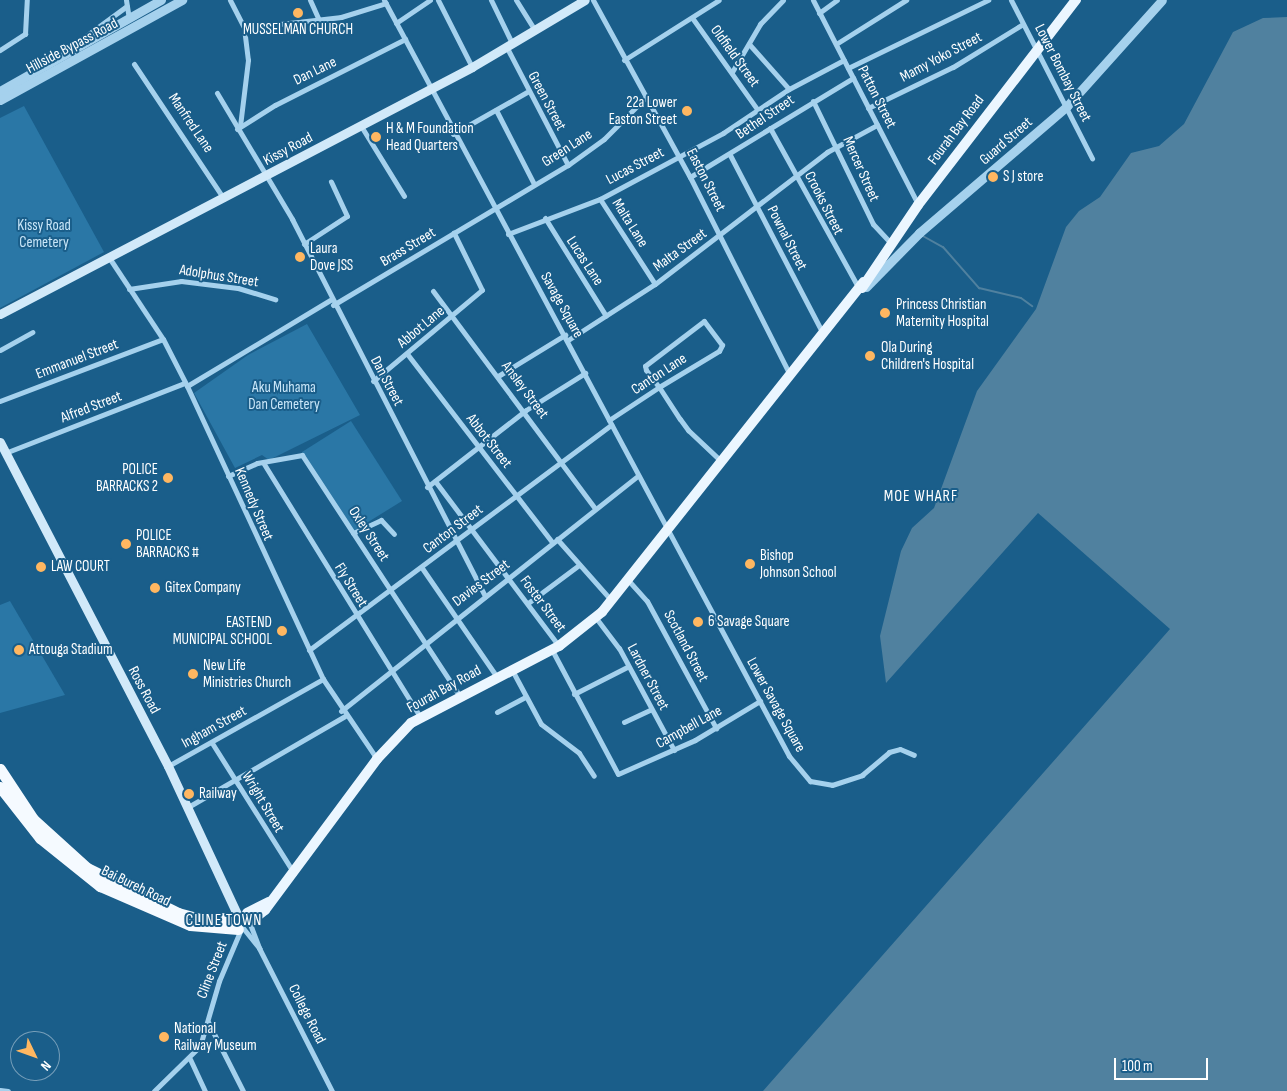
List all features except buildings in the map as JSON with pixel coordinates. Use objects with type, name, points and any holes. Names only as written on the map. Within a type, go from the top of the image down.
[{"type":"highway","points":[[0,769],[33,819],[94,872],[178,913],[200,919],[243,921]]},
{"type":"highway","name":"Bai Bureh Road","points":[[0,787],[40,838],[100,886],[190,925],[243,921]]},
{"type":"main road","name":"Kissy Road","points":[[0,314],[110,259],[472,67],[509,46],[534,28],[585,0]]},
{"type":"main road","name":"Fourah Bay Road","points":[[243,921],[272,900],[294,873],[377,759],[420,717],[459,695],[555,648],[596,618],[692,504],[861,287],[918,205],[1076,0]]},
{"type":"main road","name":"Fourah Bay Road","points":[[692,504],[721,461],[737,446],[822,332],[861,287]]},
{"type":"main road","name":"Ross Road","points":[[0,442],[168,766],[243,921]]},
{"type":"street","points":[[0,50],[25,34],[27,0]]},
{"type":"street","name":"Hillside Bypass Road","points":[[0,91],[161,0]]},
{"type":"street","name":"Hillside Bypass Road","points":[[0,100],[131,30],[182,0]]},
{"type":"street","points":[[230,0],[244,28],[248,60],[238,128]]},
{"type":"street","points":[[310,0],[319,20]]},
{"type":"street","points":[[396,22],[430,0]]},
{"type":"street","points":[[438,0],[472,67]]},
{"type":"street","name":"Green Street","points":[[491,0],[527,92],[568,165]]},
{"type":"street","points":[[516,0],[534,28]]},
{"type":"street","name":"Easton Street","points":[[593,0],[624,60],[680,157],[790,375]]},
{"type":"street","points":[[624,60],[693,19],[719,0]]},
{"type":"street","points":[[732,72],[749,44],[783,0]]},
{"type":"street","name":"Patton Street","points":[[813,0],[918,205]]},
{"type":"street","points":[[819,13],[837,0]]},
{"type":"street","points":[[836,44],[906,0]]},
{"type":"street","points":[[848,68],[988,0]]},
{"type":"street","name":"Lower Bombay Street","points":[[1011,0],[1092,158]]},
{"type":"street","name":"Guard Street","points":[[861,287],[919,233],[1067,106],[1162,0]]},
{"type":"street","points":[[244,28],[358,14],[385,2]]},
{"type":"street","name":"Savage Square","points":[[385,2],[453,134],[585,373],[666,534]]},
{"type":"street","points":[[0,87],[50,60],[126,3],[131,30]]},
{"type":"street","name":"Oldfield Street","points":[[693,19],[757,109]]},
{"type":"street","name":"Mamy Yoko Street","points":[[868,108],[953,66],[1023,24]]},
{"type":"street","name":"Dan Lane","points":[[238,128],[405,39]]},
{"type":"street","points":[[749,44],[789,89]]},
{"type":"street","name":"Lucas Street","points":[[508,234],[545,218],[600,199],[680,157],[789,89],[844,60]]},
{"type":"street","name":"Manfred Lane","points":[[134,64],[224,199]]},
{"type":"street","name":"Bethel Street","points":[[690,177],[730,155],[813,100],[853,78]]},
{"type":"street","points":[[453,134],[527,92]]},
{"type":"street","name":"Dan Street","points":[[217,93],[304,244],[455,544],[485,596]]},
{"type":"street","name":"Green Lane","points":[[493,208],[568,165],[604,139],[646,97]]},
{"type":"street","name":"Mercer Street","points":[[813,100],[873,224],[891,243]]},
{"type":"street","points":[[496,110],[534,184]]},
{"type":"street","name":"Malta Street","points":[[498,376],[606,316],[655,284],[757,209],[836,146],[877,125]]},
{"type":"street","points":[[362,126],[404,196]]},
{"type":"street","name":"Crooks Street","points":[[770,128],[861,287]]},
{"type":"street","name":"Pownal Street","points":[[730,155],[822,332]]},
{"type":"street","points":[[304,244],[346,216],[331,181]]},
{"type":"street","name":"Malta Lane","points":[[600,199],[655,284]]},
{"type":"street","name":"Brass Street","points":[[186,385],[454,233],[493,208]]},
{"type":"street","name":"Lucas Lane","points":[[545,218],[606,316]]},
{"type":"street","name":"Abbot Lane","points":[[373,381],[408,355],[482,290],[454,233]]},
{"type":"street","name":"Kennedy Street","points":[[110,259],[163,339],[323,679],[343,713],[377,759]]},
{"type":"street","name":"Adolphus Street","points":[[129,289],[181,281],[238,288],[275,299]]},
{"type":"street","name":"Ansley Street","points":[[433,291],[526,410],[594,507]]},
{"type":"street","name":"Canton Lane","points":[[610,423],[658,387],[722,348],[707,322],[700,322],[645,366],[658,387]]},
{"type":"street","points":[[0,350],[32,332]]},
{"type":"street","name":"Emmanuel Street","points":[[0,401],[163,339]]},
{"type":"street","name":"Abbot Street","points":[[408,355],[516,497],[612,600]]},
{"type":"street","points":[[427,487],[526,410],[585,373]]},
{"type":"street","name":"Alfred Street","points":[[5,453],[186,385]]},
{"type":"street","points":[[658,387],[688,430],[721,461]]},
{"type":"street","name":"Canton Street","points":[[309,650],[455,544],[610,423]]},
{"type":"street","name":"Oxley Street","points":[[228,476],[257,463],[264,464],[293,453],[302,454],[459,695]]},
{"type":"street","name":"Fly Street","points":[[264,464],[420,717]]},
{"type":"street","name":"Davies Street","points":[[188,807],[236,782],[343,713],[390,671],[426,644],[455,618],[509,578],[594,507],[638,476]]},
{"type":"street","name":"Foster Street","points":[[435,481],[471,531],[528,603],[555,648]]},
{"type":"street","points":[[353,534],[381,520],[394,534]]},
{"type":"street","name":"Lower Savage Square","points":[[666,534],[796,767],[818,784],[848,782],[889,752],[900,749],[914,755]]},
{"type":"street","points":[[528,603],[578,565]]},
{"type":"street","points":[[422,568],[497,677]]},
{"type":"street","name":"Scotland Street","points":[[628,580],[648,602],[716,728]]},
{"type":"street","name":"Lardner Street","points":[[596,618],[627,667],[674,750]]},
{"type":"street","points":[[555,648],[574,694],[627,667]]},
{"type":"street","points":[[512,669],[525,697],[551,736],[579,753],[594,776]]},
{"type":"street","name":"Ingham Street","points":[[168,766],[323,679]]},
{"type":"street","name":"Campbell Lane","points":[[574,694],[616,772],[628,771],[674,750],[716,728],[760,701]]},
{"type":"street","points":[[497,712],[525,697]]},
{"type":"street","points":[[624,722],[650,710]]},
{"type":"street","name":"Wright Street","points":[[212,743],[294,873]]},
{"type":"street","name":"College Road","points":[[243,921],[332,1091]]},
{"type":"street","name":"Cline Street","points":[[154,1091],[190,1059],[208,1021],[243,921]]},
{"type":"street","points":[[208,1021],[243,1091]]},
{"type":"street","points":[[190,1059],[205,1091]]},
{"type":"street","points":[[0,1090],[8,1091]]},
{"type":"green space","name":"Kissy Road Cemetery","points":[[24,106],[104,252],[0,308],[0,118]]},
{"type":"green space","name":"Aku Muhama Dan Cemetery","points":[[307,324],[360,415],[269,460],[262,455],[235,468],[194,393],[248,355]]},
{"type":"green space","points":[[351,421],[402,501],[352,532],[302,452]]},
{"type":"green space","name":"Attouga Stadium","points":[[10,601],[65,695],[0,713],[0,605]]},
{"type":"shaded area","points":[[1287,17],[1287,1091],[763,1091],[1170,629],[1038,513],[886,683],[880,636],[901,551],[912,528],[934,508],[977,391],[1036,309],[1066,227],[1079,211],[1100,197],[1131,153],[1159,146],[1184,124],[1233,32],[1263,18]]},
{"type":"waterway","points":[[921,235],[943,247],[979,288],[1021,298],[1032,306]]},
{"type":"place","name":"MUSSELMAN CHURCH","points":[[298,13]]},
{"type":"place","name":"22a Lower Easton Street","points":[[687,111]]},
{"type":"place","name":"H & M Foundation Head Quarters","points":[[376,137]]},
{"type":"place","name":"S J store","points":[[993,177]]},
{"type":"place","name":"Laura Dove JSS","points":[[300,257]]},
{"type":"place","name":"Princess Christian Maternity Hospital","points":[[885,313]]},
{"type":"place","name":"Ola During Children's Hospital","points":[[870,356]]},
{"type":"place","name":"POLICE BARRACKS 2","points":[[168,478]]},
{"type":"place","name":"POLICE BARRACKS #","points":[[126,544]]},
{"type":"place","name":"Bishop Johnson School","points":[[750,564]]},
{"type":"place","name":"LAW COURT","points":[[41,567]]},
{"type":"place","name":"Gitex Company","points":[[155,588]]},
{"type":"place","name":"6 Savage Square","points":[[698,622]]},
{"type":"place","name":"EASTEND MUNICIPAL SCHOOL","points":[[282,631]]},
{"type":"place","name":"Attouga Stadium","points":[[19,650]]},
{"type":"place","name":"New Life Ministries Church","points":[[193,674]]},
{"type":"place","name":"Railway","points":[[189,794]]},
{"type":"place","name":"National Railway Museum","points":[[164,1037]]},
{"type":"district","name":"MOE WHARF","points":[[921,497]]},
{"type":"district","name":"CLINE TOWN","points":[[224,921]]}]
